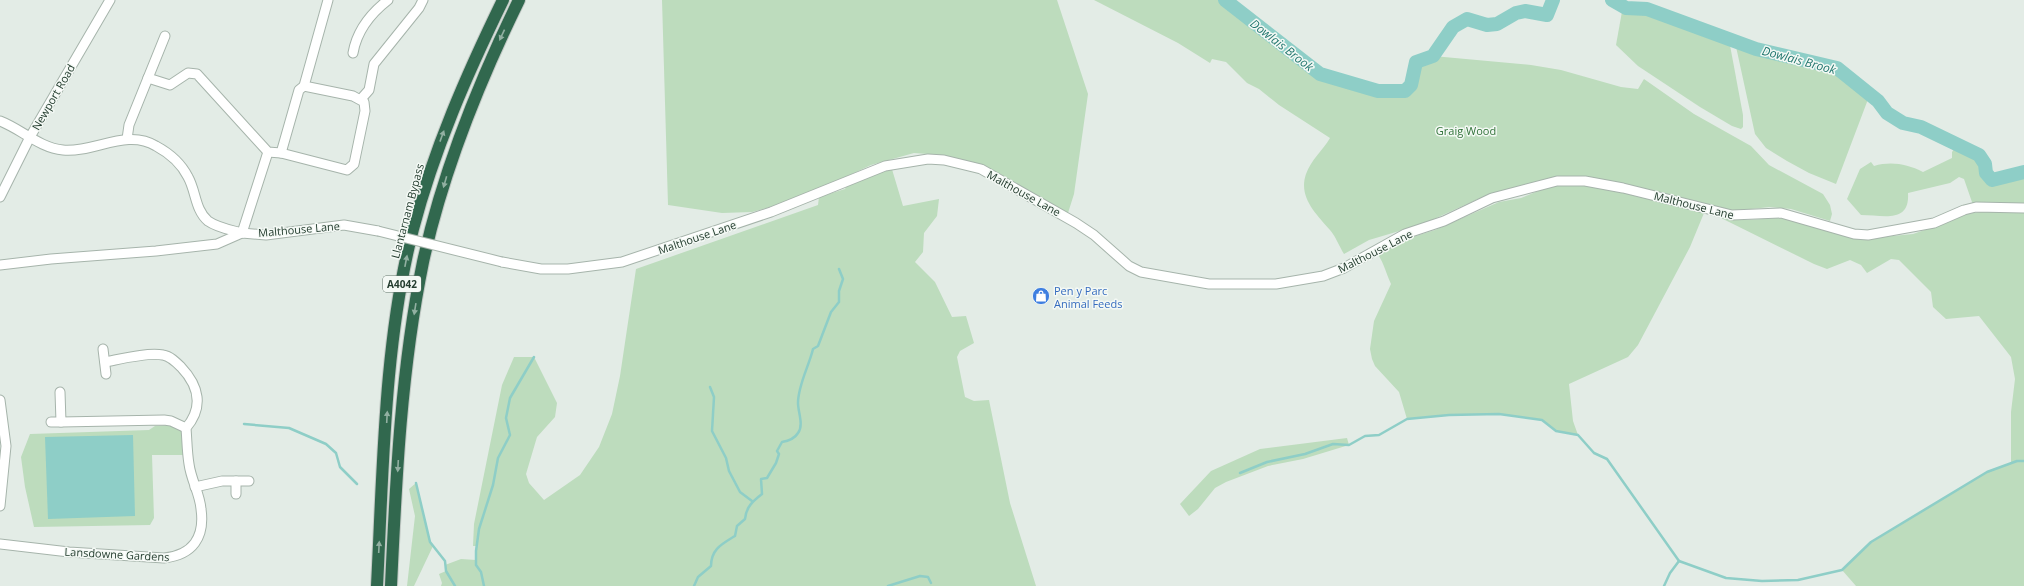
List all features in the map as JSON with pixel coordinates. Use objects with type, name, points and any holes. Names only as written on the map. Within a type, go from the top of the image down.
[{"type":"highway","name":"Llantarnam Bypass","points":[[377,586],[388,398],[397,316],[413,230],[444,131],[460,91],[503,0]]},
{"type":"highway","name":"A4042","points":[[391,586],[404,387],[423,261],[449,165],[474,97],[519,0]]},
{"type":"street","name":"Newport Road","points":[[0,197],[30,137],[110,0]]},
{"type":"street","points":[[281,153],[299,90],[304,86],[328,0]]},
{"type":"street","points":[[353,53],[359,32],[369,18],[388,0]]},
{"type":"street","points":[[361,99],[369,90],[374,64],[419,8],[423,0]]},
{"type":"street","points":[[127,139],[129,125],[165,36]]},
{"type":"street","points":[[148,78],[170,85],[188,73],[197,74],[268,152],[281,153],[345,170],[354,164],[365,110],[361,99]]},
{"type":"street","points":[[304,86],[361,99]]},
{"type":"street","points":[[0,121],[48,146],[64,150],[127,139],[148,142],[177,161],[188,177],[201,214],[216,226],[242,233],[268,152]]},
{"type":"street","name":"Malthouse Lane","points":[[0,265],[217,244],[242,233],[266,235],[344,225],[378,231],[502,262],[541,269],[568,269],[622,262],[771,212],[885,166],[928,159],[944,160],[981,169],[1076,222],[1094,235],[1129,266],[1141,272],[1209,284],[1276,284],[1323,276],[1344,268],[1405,234],[1444,221],[1492,198],[1558,181],[1585,181],[1623,188],[1732,216],[1781,213],[1854,234],[1868,235],[1927,225],[1976,207],[2024,208]]},
{"type":"street","points":[[103,350],[106,374]]},
{"type":"street","points":[[50,422],[164,420],[186,428],[196,413],[197,406],[195,389],[187,374],[172,359],[160,354],[105,362]]},
{"type":"street","points":[[60,392],[61,422]]},
{"type":"street","points":[[0,400],[6,446],[0,506]]},
{"type":"street","name":"Lansdowne Gardens","points":[[0,544],[69,552],[164,558],[174,557],[188,551],[198,539],[202,508],[189,464],[186,428]]},
{"type":"street","points":[[195,487],[222,481],[249,482]]},
{"type":"street","points":[[236,481],[236,494]]},
{"type":"green space","points":[[662,0],[1057,0],[1088,94],[1074,194],[1068,213],[981,165],[941,155],[914,153],[871,165],[820,189],[781,204],[752,212],[722,213],[668,205]]},
{"type":"green space","name":"Graig Wood","points":[[1094,0],[1225,0],[1320,74],[1378,91],[1405,91],[1411,85],[1416,62],[1433,56],[1531,65],[1561,70],[1621,87],[1638,89],[1644,79],[1694,114],[1751,146],[1769,165],[1823,194],[1830,205],[1832,214],[1830,221],[1791,209],[1770,207],[1732,211],[1602,180],[1506,190],[1478,199],[1423,224],[1369,240],[1344,254],[1332,233],[1310,205],[1304,190],[1304,182],[1308,169],[1330,138],[1279,105],[1259,89],[1247,83],[1226,62],[1212,59],[1210,63],[1178,43]]},
{"type":"green space","points":[[1623,6],[1647,9],[1729,40],[1743,115],[1743,127],[1741,129],[1732,126],[1700,107],[1638,66],[1616,45]]},
{"type":"green space","points":[[1735,42],[1756,49],[1837,68],[1870,94],[1836,184],[1809,173],[1787,161],[1766,148],[1755,134]]},
{"type":"green space","points":[[1958,144],[1969,149],[1982,159],[1992,180],[2024,172],[2024,204],[1973,205],[1964,179],[1959,177],[1950,183],[1908,193],[1905,210],[1894,216],[1861,215],[1847,199],[1860,169],[1871,162],[1874,166],[1880,164],[1899,164],[1923,172],[1952,158],[1952,152]]},
{"type":"green space","points":[[891,166],[903,206],[939,199],[937,216],[924,233],[923,252],[915,262],[935,282],[952,317],[966,316],[974,343],[960,351],[957,357],[965,397],[974,401],[989,400],[1010,503],[1036,586],[441,586],[442,583],[439,574],[446,571],[445,565],[461,559],[476,560],[477,546],[473,546],[474,524],[502,385],[514,357],[534,357],[557,403],[555,417],[537,437],[526,474],[529,483],[544,500],[580,475],[599,447],[612,414],[620,376],[636,269],[818,205],[819,197],[845,189],[848,184]]},
{"type":"green space","points":[[1560,185],[1578,185],[1615,190],[1704,213],[1690,247],[1638,345],[1628,357],[1569,384],[1573,421],[1578,435],[1556,431],[1542,420],[1499,414],[1449,415],[1407,419],[1399,392],[1375,366],[1370,349],[1374,321],[1391,284],[1377,253],[1400,241],[1435,230],[1499,202],[1521,198],[1543,189]]},
{"type":"green space","points":[[1987,211],[2024,212],[2024,586],[1856,586],[1842,570],[1871,542],[1987,472],[2011,463],[2011,412],[2015,379],[2011,357],[1979,316],[1946,319],[1933,307],[1931,292],[1899,260],[1891,259],[1867,273],[1861,265],[1850,260],[1827,269],[1715,215],[1747,220],[1777,218],[1795,219],[1827,231],[1861,239],[1913,234],[1966,214]]},
{"type":"green space","points":[[170,425],[181,431],[184,455],[152,455],[154,518],[150,525],[34,527],[25,487],[21,457],[30,434],[149,430],[155,426]]},
{"type":"green space","points":[[1347,438],[1349,445],[1303,459],[1268,466],[1226,482],[1215,488],[1198,509],[1189,516],[1180,504],[1211,471],[1260,449]]},
{"type":"green space","points":[[416,483],[430,542],[433,546],[414,586],[407,586],[415,516],[409,489]]},
{"type":"water","points":[[133,435],[135,516],[48,519],[45,437]]},
{"type":"waterway","name":"Dowlais Brook","points":[[1225,0],[1320,74],[1378,91],[1405,91],[1411,85],[1416,62],[1433,56],[1453,27],[1467,19],[1487,25],[1497,24],[1516,13],[1525,11],[1547,15],[1553,0]]},
{"type":"waterway","name":"Dowlais Brook","points":[[1612,0],[1626,8],[1647,9],[1756,49],[1837,68],[1878,101],[1887,113],[1903,123],[1921,127],[1979,155],[1985,164],[1986,173],[1992,180],[2024,172]]},
{"type":"waterway","points":[[694,586],[698,577],[711,566],[711,560],[715,551],[735,536],[737,526],[745,519],[748,508],[762,494],[761,479],[767,478],[776,463],[779,454],[777,451],[782,442],[793,438],[800,430],[801,422],[798,396],[813,349],[818,346],[831,312],[839,302],[839,291],[843,279],[839,269]]},
{"type":"waterway","points":[[484,586],[481,572],[476,565],[479,529],[493,485],[498,458],[510,435],[506,418],[510,398],[534,357]]},
{"type":"waterway","points":[[710,387],[714,397],[712,431],[726,458],[729,471],[740,492],[752,501]]},
{"type":"waterway","points":[[1240,473],[1267,462],[1305,454],[1333,444],[1349,445],[1365,436],[1379,435],[1407,419],[1449,415],[1499,414],[1542,420],[1556,431],[1578,435],[1594,453],[1607,459],[1679,561]]},
{"type":"waterway","points":[[244,424],[289,428],[326,444],[336,453],[340,467],[357,484]]},
{"type":"waterway","points":[[1664,586],[1670,573],[1679,561],[1726,578],[1762,581],[1798,580],[1842,570],[1871,542],[1987,472],[2017,461],[2024,461]]},
{"type":"waterway","points":[[416,483],[430,542],[445,561],[446,571],[455,586]]},
{"type":"waterway","points":[[888,586],[920,576],[928,577],[931,583]]},
{"type":"place","name":"Pen y Parc Animal Feeds","points":[[1041,296]]}]
